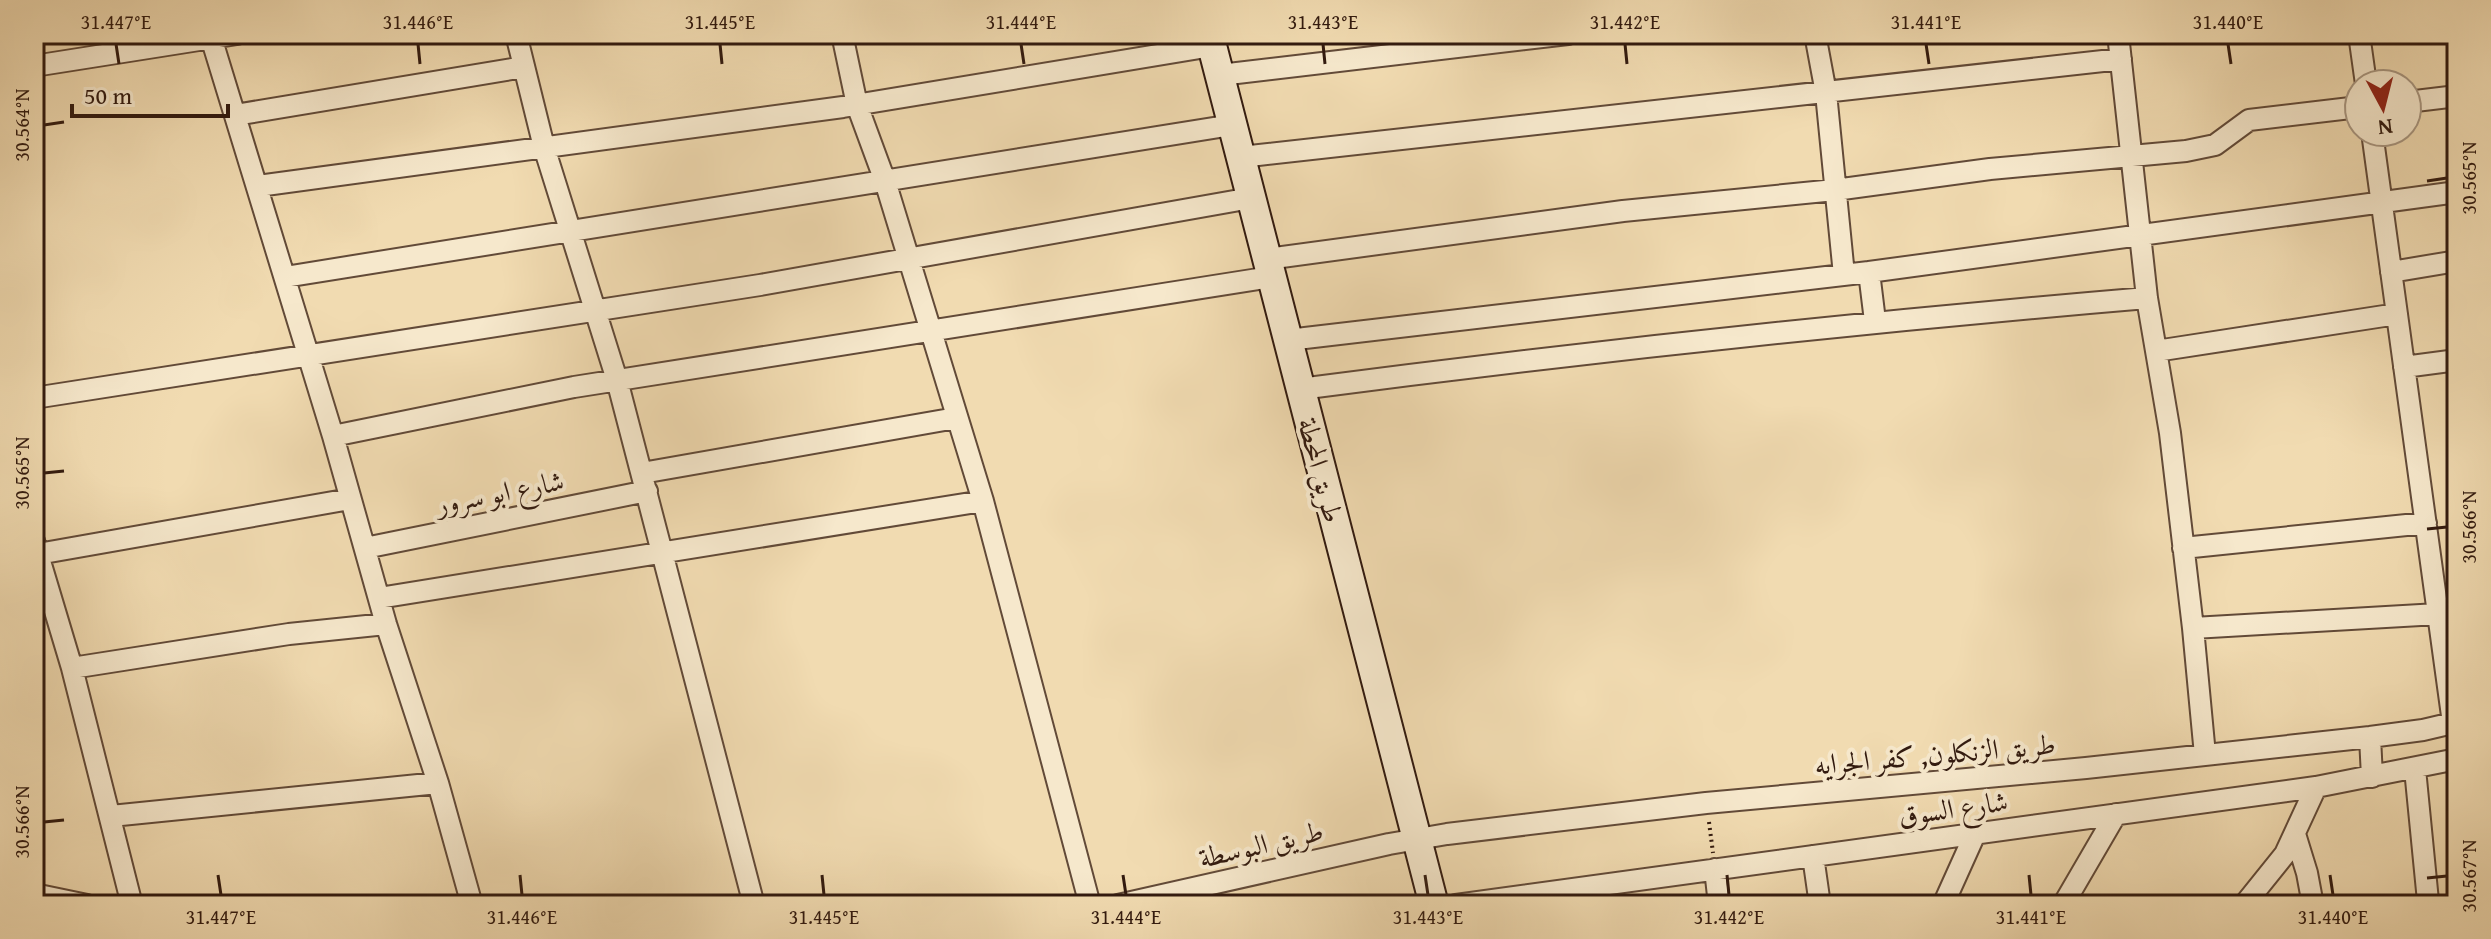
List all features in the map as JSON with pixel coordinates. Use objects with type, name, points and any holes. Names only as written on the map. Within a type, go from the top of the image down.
[{"type":"street","points":[[34,66],[237,34]]},
{"type":"street","points":[[516,34],[544,147],[617,380],[754,905]]},
{"type":"street","points":[[842,34],[857,105],[885,181],[983,501],[1090,905]]},
{"type":"street","points":[[1220,75],[1568,34]]},
{"type":"street","points":[[1815,34],[1826,93],[1844,275]]},
{"type":"street","points":[[2118,34],[2147,298],[2170,433],[2205,755]]},
{"type":"street","points":[[2359,34],[2364,68]]},
{"type":"street","points":[[210,36],[333,436],[386,624],[438,783],[472,905]]},
{"type":"street","points":[[258,186],[857,105],[1211,40]]},
{"type":"street","name":"طريق المحطة","points":[[1211,40],[1426,873]]},
{"type":"street","points":[[1241,157],[2121,59]]},
{"type":"street","points":[[235,115],[524,67]]},
{"type":"street","points":[[2423,100],[2457,96]]},
{"type":"street","points":[[333,436],[441,412],[617,380],[931,332],[1269,268],[1623,211],[2206,148],[2249,120],[2343,109]]},
{"type":"street","points":[[285,277],[1232,125]]},
{"type":"street","points":[[2374,148],[2455,722]]},
{"type":"street","points":[[1288,340],[1869,272],[2457,192]]},
{"type":"street","points":[[34,398],[596,311],[1251,198]]},
{"type":"street","points":[[2391,272],[2457,261]]},
{"type":"street","points":[[1869,272],[1875,321]]},
{"type":"street","points":[[1300,389],[1875,321],[2147,298]]},
{"type":"street","points":[[2156,351],[2397,314]]},
{"type":"street","points":[[2404,367],[2456,367]]},
{"type":"street","name":"شارع ابو سرور","points":[[365,548],[644,482],[956,418]]},
{"type":"street","points":[[132,905],[72,668],[36,548],[350,499]]},
{"type":"street","points":[[379,598],[983,501]]},
{"type":"street","points":[[2183,548],[2426,523]]},
{"type":"street","points":[[2193,628],[2438,614]]},
{"type":"street","points":[[72,668],[289,634],[386,624]]},
{"type":"street","name":"طريق الزنكلون, كفر الجرايه","points":[[1426,873],[1706,803],[2205,755],[2370,737],[2455,722]]},
{"type":"street","points":[[2370,737],[2372,777]]},
{"type":"street","name":"شارع السوق","points":[[1456,905],[2316,787],[2457,759]]},
{"type":"street","points":[[2415,769],[2428,901]]},
{"type":"street","points":[[111,816],[438,783]]},
{"type":"street","points":[[2244,905],[2285,854],[2316,787]]},
{"type":"street","points":[[2063,905],[2116,814]]},
{"type":"street","points":[[1943,905],[1975,834]]},
{"type":"street","points":[[2295,834],[2313,905]]},
{"type":"street","points":[[1813,856],[1820,905]]},
{"type":"street","points":[[1715,869],[1719,905]]},
{"type":"street","name":"طريق البوسطة","points":[[1118,905],[1426,873]]},
{"type":"street","points":[[34,894],[87,905]]},
{"type":"path","points":[[1706,803],[1715,869]]}]
